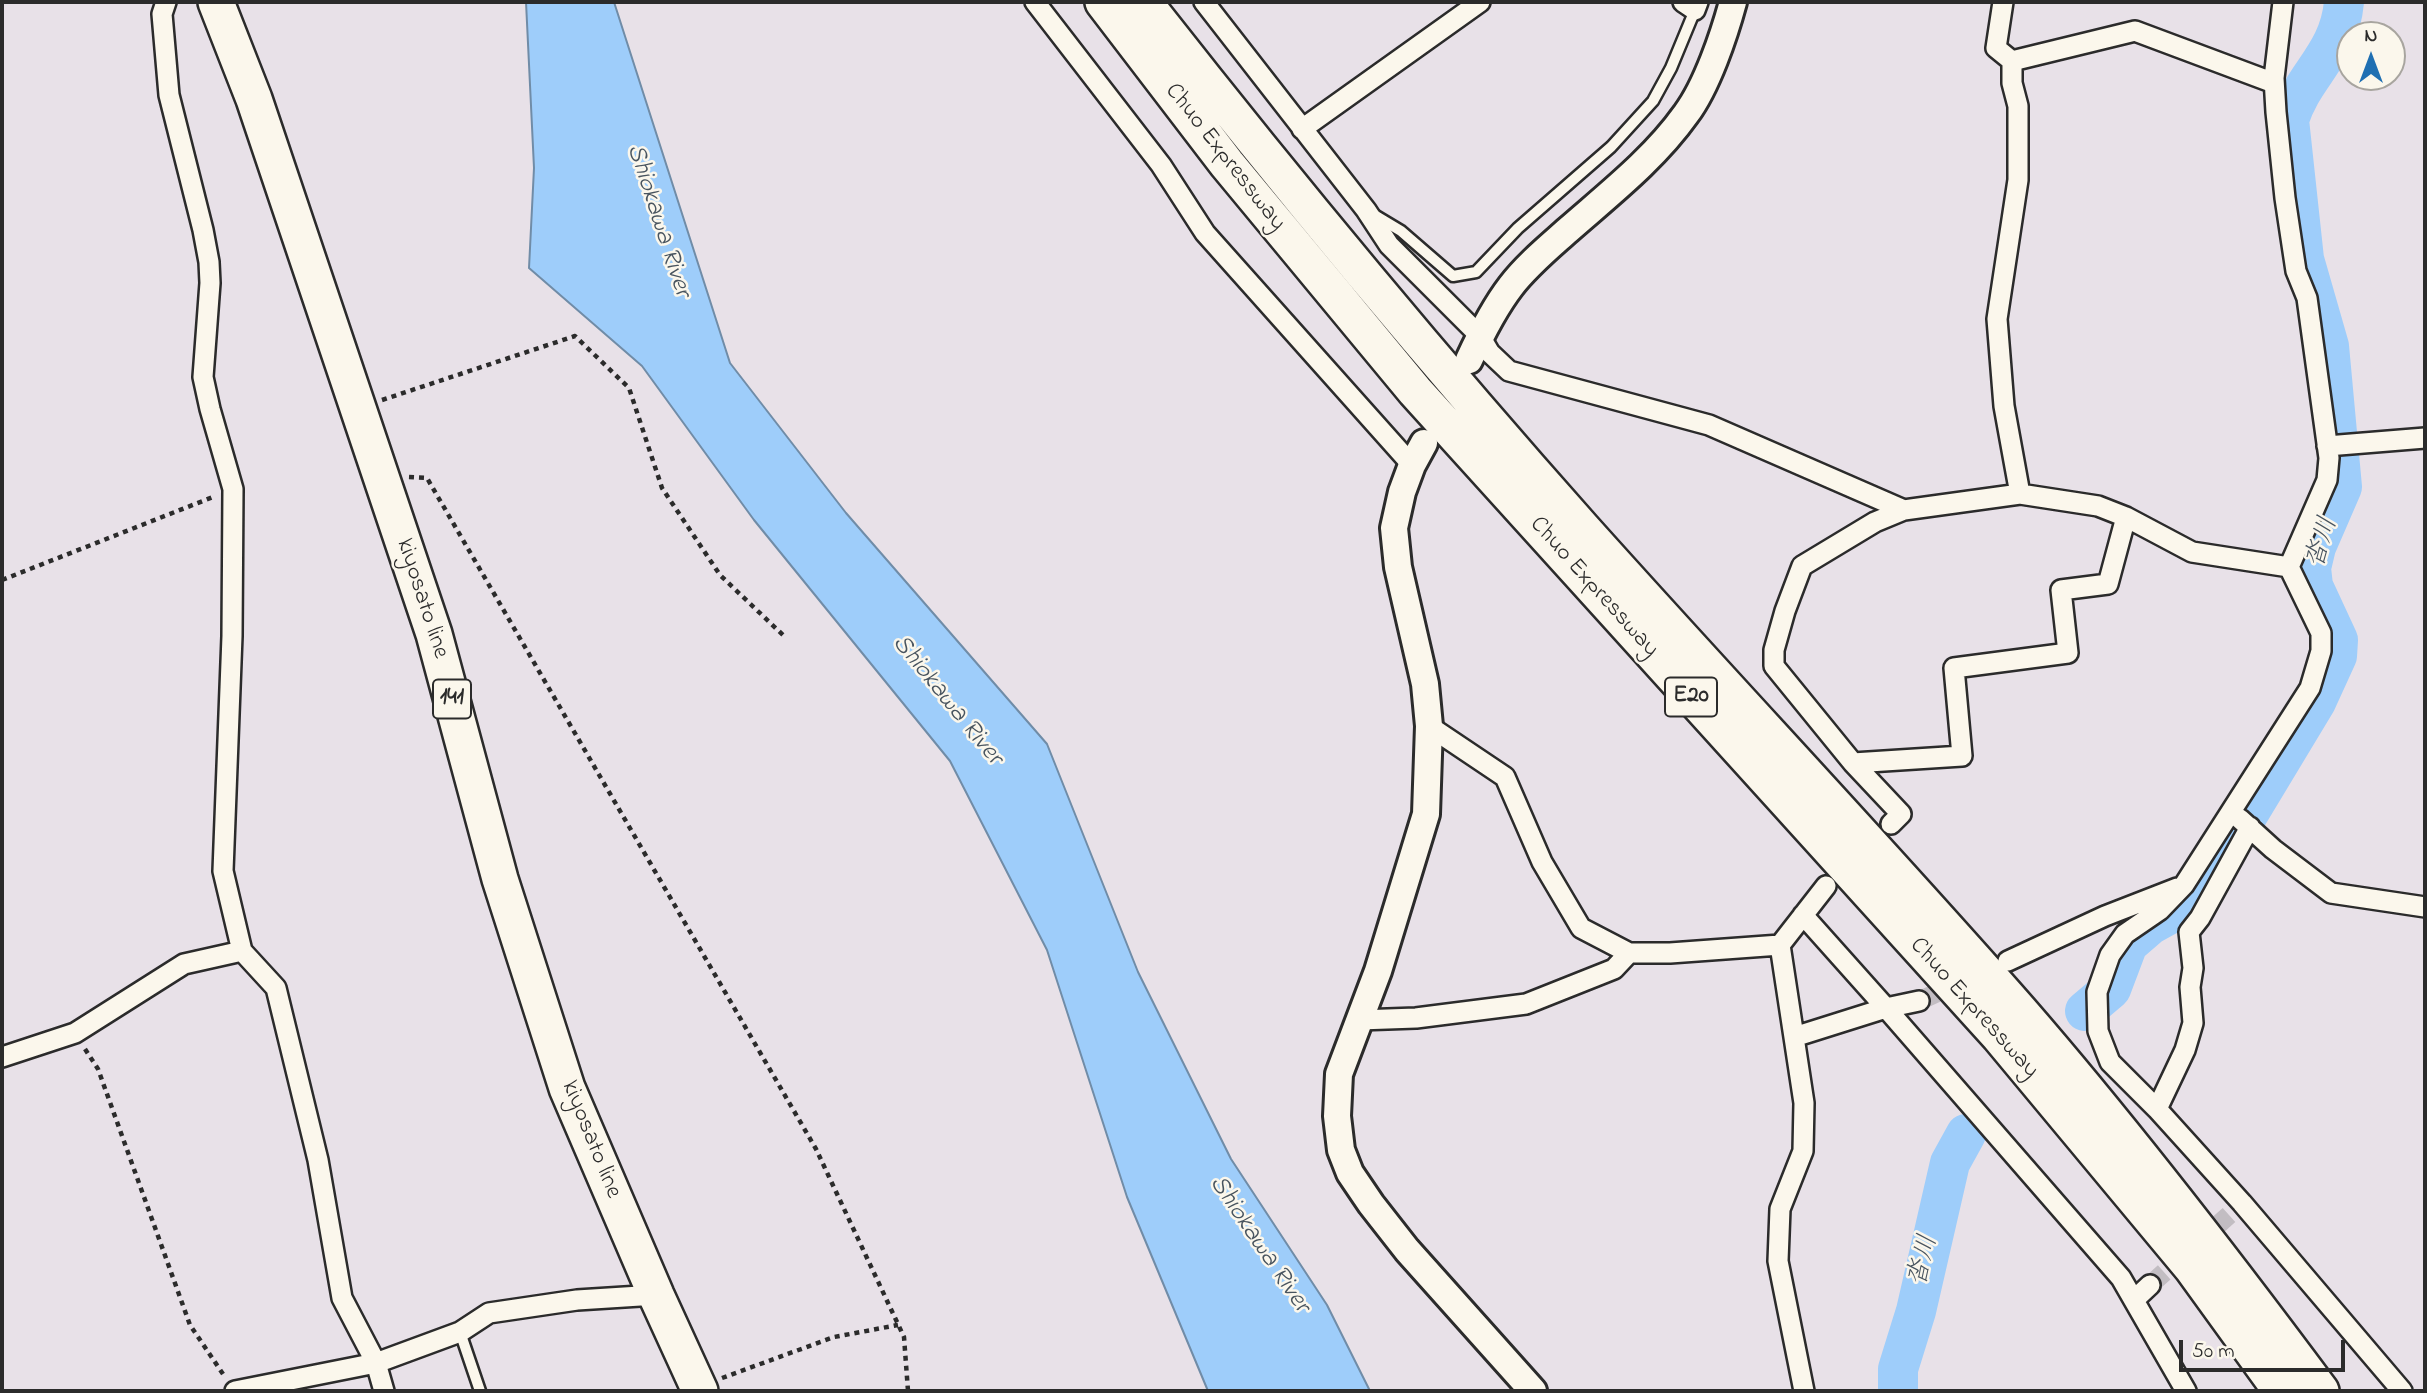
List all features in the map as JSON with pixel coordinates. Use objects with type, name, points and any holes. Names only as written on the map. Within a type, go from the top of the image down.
[{"type":"highway","name":"kiyosato line","points":[[216,2],[254,99],[434,634],[500,879],[567,1088],[699,1389]]},
{"type":"highway","name":"Chuo Expressway","points":[[1103,2],[1227,164],[1415,391],[1999,1036],[2083,1135],[2192,1268],[2281,1391]]},
{"type":"highway","name":"Chuo Expressway","points":[[1144,2],[1249,136],[1446,373],[2021,1012],[2210,1242],[2321,1391]]},
{"type":"street","points":[[166,2],[162,14],[169,95],[209,262],[203,377],[233,489],[232,636],[223,871],[242,951],[276,988],[318,1160],[342,1298],[376,1363],[384,1391]]},
{"type":"street","points":[[1035,2],[1161,165],[1205,233],[1418,454],[1402,492],[1394,528],[1398,567],[1419,651],[1429,726],[1426,814],[1378,971],[1339,1074],[1337,1116],[1341,1150],[1350,1173],[1371,1204],[1532,1391]]},
{"type":"street","points":[[1205,2],[1366,211],[1389,245],[1474,348],[1490,352],[1509,371],[1709,425],[1904,510]]},
{"type":"street","points":[[1302,128],[1480,2]]},
{"type":"street","points":[[1474,348],[1512,285],[1547,249],[1623,182],[1665,140],[1688,112],[1726,28],[1733,2]]},
{"type":"street","points":[[2003,2],[1996,48],[2012,61]]},
{"type":"street","points":[[2283,2],[2274,83],[2285,198],[2296,271],[2307,298],[2327,446],[2327,480],[2289,567],[2321,633],[2321,651],[2310,688],[2189,877],[2160,910],[2125,934],[2110,955],[2097,992],[2098,1031],[2110,1062],[2157,1110],[2235,1209],[2402,1391]]},
{"type":"street","points":[[2012,61],[2135,31],[2274,83]]},
{"type":"street","points":[[2012,61],[2012,83],[2018,106],[2018,180],[1997,318],[2004,406],[2020,494]]},
{"type":"street","points":[[2327,446],[2425,438]]},
{"type":"street","points":[[1891,824],[1901,814],[1853,763],[1774,666],[1774,650],[1801,566],[1875,522],[1904,510],[2020,494],[2098,506],[2126,517],[2192,552],[2289,567]]},
{"type":"street","points":[[1853,763],[1962,755],[1954,668],[2068,653],[2060,590],[2108,584],[2126,517]]},
{"type":"street","points":[[1429,726],[1505,777],[1542,862],[1581,928],[1629,953],[1670,953],[1780,945]]},
{"type":"street","points":[[2233,812],[2331,893],[2425,907]]},
{"type":"street","points":[[2157,1110],[2185,1050],[2193,1023],[2190,987],[2193,968],[2189,932],[2200,918],[2250,828]]},
{"type":"street","points":[[2008,961],[2189,877],[2226,871]]},
{"type":"street","points":[[1804,1391],[1778,1261],[1780,1209],[1803,1151],[1804,1103],[1780,945],[1826,886]]},
{"type":"street","points":[[1803,915],[2121,1278],[2186,1391]]},
{"type":"street","points":[[2,1058],[75,1033],[184,964],[242,951]]},
{"type":"street","points":[[1359,1020],[1416,1018],[1526,1003],[1614,969],[1629,953]]},
{"type":"street","points":[[1794,1037],[1886,1008],[1919,1001]]},
{"type":"street","points":[[2134,1300],[2150,1285]]},
{"type":"street","points":[[231,1386],[376,1363],[460,1332],[489,1313],[578,1300],[656,1296]]},
{"type":"lane","points":[[1366,211],[1401,231],[1453,276],[1476,272],[1518,228],[1611,147],[1653,101],[1671,68],[1692,4]]},
{"type":"lane","points":[[460,1332],[480,1391]]},
{"type":"path","points":[[358,408],[575,335],[629,388],[662,488],[720,575],[785,636]]},
{"type":"path","points":[[381,477],[427,478],[816,1149],[904,1337],[908,1391]]},
{"type":"path","points":[[2,580],[233,489]]},
{"type":"path","points":[[75,1033],[98,1069],[190,1325],[231,1386]]},
{"type":"path","points":[[699,1389],[834,1337],[898,1325]]},
{"type":"water","name":"Shiokawa River","points":[[526,2],[614,2],[730,363],[846,513],[1047,744],[1138,972],[1231,1159],[1327,1305],[1370,1391],[1208,1391],[1127,1197],[1047,950],[950,761],[754,520],[642,366],[529,268],[534,168]]},
{"type":"waterway","name":"沓川","points":[[2085,1011],[2111,989],[2128,944],[2150,925],[2179,909],[2202,891],[2316,702],[2337,656],[2338,640],[2313,586],[2311,568],[2316,547],[2342,487],[2329,346],[2304,259],[2289,120],[2295,104],[2335,37],[2344,2]]},
{"type":"waterway","name":"沓川","points":[[1898,1391],[1898,1369],[1916,1311],[1950,1163],[1966,1134]]},
{"type":"tunnel","points":[[1919,1001],[1959,983]]},
{"type":"tunnel","points":[[2150,1285],[2229,1215]]}]
